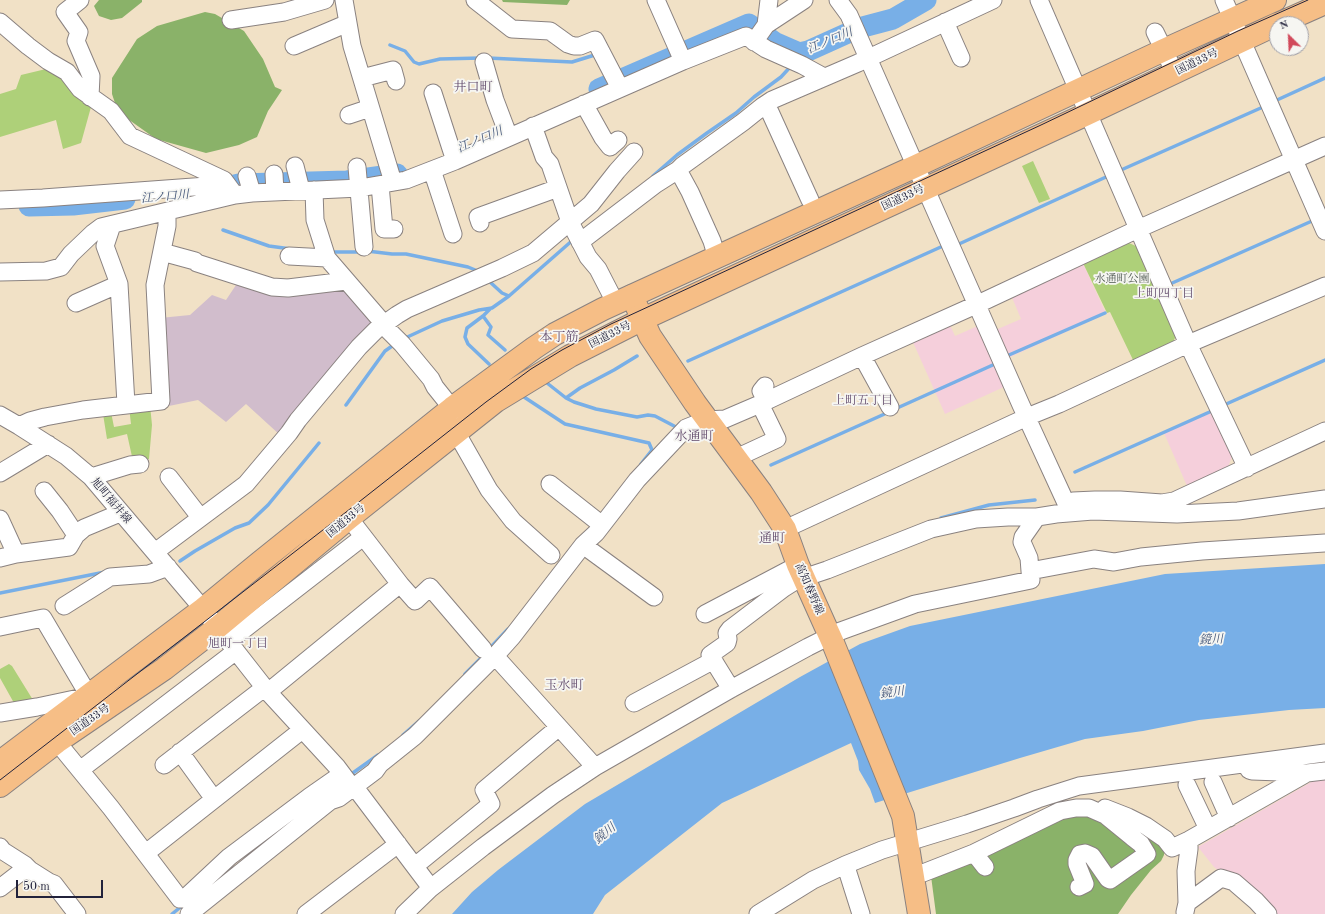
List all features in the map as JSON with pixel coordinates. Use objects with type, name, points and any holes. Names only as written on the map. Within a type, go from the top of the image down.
[{"type":"main road","name":"国道33号","points":[[0,762],[94,704],[164,669],[228,640],[349,518],[458,422],[539,344],[583,319],[1078,90],[1160,41],[1228,9],[1274,0]]},
{"type":"main road","name":"国道33号","points":[[1295,16],[1325,3]]},
{"type":"main road","name":"国道33号","points":[[0,786],[58,742],[94,704],[259,562],[458,422],[496,401],[563,360],[643,319],[1087,114],[1269,28]]},
{"type":"main road","name":"高知春野線","points":[[624,300],[643,319],[650,336],[706,420],[761,492],[785,529],[903,816],[919,914]]},
{"type":"street","points":[[80,0],[64,12],[79,32],[76,41],[97,71],[90,97]]},
{"type":"street","points":[[231,20],[284,12],[325,0]]},
{"type":"street","points":[[344,0],[352,46],[362,78],[388,179],[384,229],[394,229]]},
{"type":"street","points":[[475,0],[512,29],[550,32],[568,44],[574,46],[580,46],[595,40],[617,82]]},
{"type":"street","points":[[656,0],[681,55]]},
{"type":"street","points":[[769,0],[759,35],[766,49],[795,62],[824,78]]},
{"type":"street","points":[[0,200],[206,186],[229,187],[252,193],[275,192],[307,190],[359,179],[406,180],[432,170],[453,156],[507,131],[533,126],[553,112],[584,104],[617,82],[681,55],[723,38],[759,35],[804,0]]},
{"type":"street","points":[[838,0],[849,15],[859,37],[1066,503]]},
{"type":"street","points":[[717,258],[712,241],[690,192],[680,175],[682,166],[772,100],[824,78],[993,0]]},
{"type":"street","points":[[1039,0],[1087,114],[1188,344],[1247,468]]},
{"type":"street","points":[[1228,9],[1325,230]]},
{"type":"street","points":[[0,22],[33,50],[48,61],[62,68],[90,97],[111,111],[130,136],[229,187]]},
{"type":"street","points":[[945,22],[961,58]]},
{"type":"street","points":[[294,46],[348,23]]},
{"type":"street","points":[[1160,41],[1175,73]]},
{"type":"street","points":[[484,62],[495,100],[507,131]]},
{"type":"street","points":[[362,78],[393,70],[396,81]]},
{"type":"street","points":[[433,93],[453,156]]},
{"type":"street","points":[[584,104],[603,138],[610,147],[618,140]]},
{"type":"street","points":[[763,106],[770,112],[810,200]]},
{"type":"street","points":[[348,115],[370,108]]},
{"type":"street","points":[[533,126],[544,157],[550,164],[576,234],[588,257],[624,300]]},
{"type":"street","points":[[58,742],[146,853],[180,899],[184,899],[229,857],[309,797],[347,780],[370,767],[380,764],[414,736],[489,652],[512,637],[583,545],[596,533],[637,480],[686,428],[706,420],[724,419],[763,395],[862,356],[978,304],[1138,230],[1206,194],[1248,174],[1294,160],[1325,146]]},
{"type":"street","points":[[576,234],[591,204],[634,152]]},
{"type":"street","points":[[295,166],[307,190],[325,254],[343,285],[381,326],[399,341],[431,379],[458,422],[489,490],[513,521],[551,555]]},
{"type":"street","points":[[432,170],[453,234]]},
{"type":"street","points":[[274,174],[275,192]]},
{"type":"street","points":[[648,196],[680,175]]},
{"type":"street","points":[[155,552],[246,484],[359,347],[381,326],[407,309],[576,234],[656,184],[680,175]]},
{"type":"street","points":[[247,176],[252,193]]},
{"type":"street","points":[[359,179],[364,247]]},
{"type":"street","points":[[0,272],[46,271],[61,267],[71,254],[93,233],[102,227],[167,212],[229,187]]},
{"type":"street","points":[[477,215],[558,188]]},
{"type":"street","points":[[19,426],[45,417],[83,410],[126,404],[132,405],[161,400],[155,285],[167,226],[167,212]]},
{"type":"street","points":[[112,225],[106,246],[119,284],[126,404]]},
{"type":"street","points":[[162,252],[195,261],[197,263],[272,287],[288,288],[343,285]]},
{"type":"street","points":[[289,256],[325,254]]},
{"type":"street","points":[[76,303],[119,284]]},
{"type":"street","points":[[785,529],[1188,344],[1325,286]]},
{"type":"street","points":[[862,356],[890,407]]},
{"type":"street","points":[[736,458],[777,438],[763,395]]},
{"type":"street","name":"旭町福井線","points":[[0,415],[66,456],[91,477],[120,513],[204,609],[266,690],[347,780],[431,888]]},
{"type":"street","points":[[976,519],[996,510],[1095,500],[1168,502],[1247,468],[1325,431]]},
{"type":"street","points":[[0,473],[48,444]]},
{"type":"street","points":[[91,477],[130,465],[140,464]]},
{"type":"street","points":[[169,477],[200,517]]},
{"type":"street","points":[[550,484],[602,525]]},
{"type":"street","points":[[44,491],[76,535]]},
{"type":"street","points":[[705,614],[801,571],[812,575],[932,529],[976,519],[1037,517],[1093,511],[1178,514],[1238,511],[1325,499]]},
{"type":"street","points":[[0,519],[8,556],[69,547],[76,535],[84,528],[120,513]]},
{"type":"street","points":[[404,914],[431,888],[547,799],[595,767],[731,690],[831,639],[915,604],[1031,580],[1029,558],[1022,542],[1023,537],[1037,517]]},
{"type":"street","points":[[349,518],[400,584],[415,600],[430,587],[595,767]]},
{"type":"street","points":[[80,770],[228,640],[363,537]]},
{"type":"street","points":[[1030,571],[1094,559],[1114,562],[1141,557],[1202,551],[1325,543]]},
{"type":"street","points":[[583,545],[654,597]]},
{"type":"street","points":[[64,606],[110,577],[149,574],[168,567]]},
{"type":"street","points":[[731,690],[710,655],[727,643],[727,633],[730,629],[784,588],[801,571]]},
{"type":"street","points":[[164,765],[266,690],[400,584]]},
{"type":"street","points":[[0,627],[43,618],[94,704],[38,707],[0,713]]},
{"type":"street","points":[[634,703],[714,660]]},
{"type":"street","points":[[415,866],[491,804],[484,790],[559,727]]},
{"type":"street","points":[[146,853],[302,730]]},
{"type":"street","points":[[180,752],[214,799]]},
{"type":"street","points":[[763,913],[813,880],[907,838],[967,824],[1079,786],[1325,753]]},
{"type":"street","points":[[1236,764],[1252,771],[1307,773],[1325,771]]},
{"type":"street","points":[[1038,799],[1042,802],[1071,798],[1082,799],[1128,817],[1146,826],[1165,839],[1172,848],[1208,830],[1317,766],[1325,765]]},
{"type":"street","points":[[189,914],[330,800],[347,780]]},
{"type":"street","points":[[1213,782],[1229,818]]},
{"type":"street","points":[[1187,785],[1208,830]]},
{"type":"street","points":[[913,874],[923,873],[974,854],[1060,811],[1076,808],[1089,808],[1106,817],[1139,830],[1164,853]]},
{"type":"street","points":[[1079,887],[1085,884],[1077,864],[1080,854],[1089,854],[1110,880],[1147,854],[1140,844],[1106,817]]},
{"type":"street","points":[[1186,909],[1186,871],[1189,840]]},
{"type":"street","points":[[306,914],[398,844]]},
{"type":"street","points":[[0,847],[3,851],[25,865],[30,870],[54,884],[77,914]]},
{"type":"street","points":[[813,880],[828,884],[879,859],[882,850]]},
{"type":"street","points":[[974,854],[985,868]]},
{"type":"street","points":[[0,888],[22,871],[30,870]]},
{"type":"street","points":[[848,873],[861,914]]},
{"type":"street","points":[[1186,909],[1221,878],[1234,882],[1256,901],[1268,914]]},
{"type":"shaded area","points":[[1083,263],[1106,314],[997,363],[1006,386],[945,414],[912,340],[949,323],[955,336],[980,325],[984,335],[1021,319],[1011,295]]},
{"type":"shaded area","points":[[240,279],[338,284],[379,323],[280,435],[246,404],[226,422],[198,400],[164,407],[160,318],[190,315],[212,295],[226,300]]},
{"type":"shaded area","points":[[1214,410],[1233,454],[1228,467],[1187,486],[1164,433]]},
{"type":"shaded area","points":[[1325,780],[1325,914],[1273,914],[1214,867],[1198,847],[1313,781]]},
{"type":"green space","points":[[99,0],[142,0],[142,2],[122,18],[111,20],[99,16],[94,6]]},
{"type":"green space","points":[[502,0],[570,0],[567,5],[503,2]]},
{"type":"green space","points":[[205,12],[215,14],[244,31],[263,59],[275,87],[282,90],[268,111],[257,137],[239,145],[206,153],[156,139],[118,112],[112,94],[112,78],[137,39],[157,26]]},
{"type":"green space","points":[[46,69],[68,83],[91,107],[81,143],[63,149],[56,120],[0,137],[0,94],[16,89],[21,75]]},
{"type":"green space","points":[[1033,161],[1050,199],[1039,203],[1022,166]]},
{"type":"green space","name":"水通町公園","points":[[1127,242],[1140,248],[1177,333],[1172,345],[1134,362],[1110,312],[1107,313],[1083,263]]},
{"type":"green space","points":[[150,405],[152,425],[149,459],[133,461],[127,434],[107,439],[103,414],[111,412],[114,427],[131,424],[129,407]]},
{"type":"green space","points":[[9,664],[12,666],[33,700],[14,703],[0,678],[0,669]]},
{"type":"green space","points":[[1076,812],[1142,828],[1164,846],[1164,855],[1161,861],[1151,870],[1118,914],[936,914],[931,876]]},
{"type":"water","name":"鏡川","points":[[1325,564],[1325,708],[1289,710],[1199,720],[1143,731],[1085,739],[875,803],[870,789],[859,770],[858,761],[851,743],[722,803],[605,895],[593,914],[452,914],[472,892],[498,870],[585,804],[800,677],[860,644],[910,626],[1165,574]]},
{"type":"waterway","name":"江ノ口川","points":[[599,89],[749,24],[776,43],[799,53],[808,51],[859,28],[893,19],[926,0]]},
{"type":"waterway","points":[[390,45],[405,51],[414,62],[419,64],[440,59],[481,58]]},
{"type":"waterway","points":[[488,58],[572,62],[598,54]]},
{"type":"waterway","points":[[653,176],[677,155],[736,113],[754,97],[781,77],[792,65]]},
{"type":"waterway","points":[[1277,100],[1325,78]]},
{"type":"waterway","points":[[1121,170],[1263,107]]},
{"type":"waterway","name":"江ノ口川","points":[[210,191],[239,184],[347,181],[397,174]]},
{"type":"waterway","points":[[959,244],[1106,177]]},
{"type":"waterway","name":"江ノ口川","points":[[29,206],[73,205],[125,199]]},
{"type":"waterway","points":[[1170,284],[1312,221]]},
{"type":"waterway","points":[[223,230],[269,246],[291,249]]},
{"type":"waterway","points":[[403,339],[442,321],[479,310],[492,308],[509,296],[574,239]]},
{"type":"waterway","points":[[688,361],[943,246]]},
{"type":"waterway","points":[[367,251],[406,254],[468,267],[480,272]]},
{"type":"waterway","points":[[331,252],[361,252]]},
{"type":"waterway","points":[[490,282],[502,293],[509,296]]},
{"type":"waterway","points":[[489,364],[468,344],[465,337],[467,328],[491,308]]},
{"type":"waterway","points":[[1009,355],[1105,313]]},
{"type":"waterway","points":[[483,316],[491,327],[488,335],[505,350]]},
{"type":"waterway","points":[[346,405],[385,351],[395,344]]},
{"type":"waterway","points":[[547,383],[566,398],[580,388],[637,356]]},
{"type":"waterway","points":[[1224,405],[1325,360]]},
{"type":"waterway","points":[[895,409],[995,364]]},
{"type":"waterway","points":[[524,397],[565,424],[649,443],[652,450],[641,464]]},
{"type":"waterway","points":[[566,398],[596,409],[637,417],[648,415],[655,416],[676,427]]},
{"type":"waterway","points":[[1075,472],[1214,410]]},
{"type":"waterway","points":[[771,465],[889,412]]},
{"type":"waterway","points":[[180,561],[235,528],[249,523],[268,505],[319,443]]},
{"type":"waterway","points":[[941,518],[989,505],[1035,500]]},
{"type":"waterway","points":[[0,593],[105,572]]},
{"type":"waterway","points":[[489,649],[508,629]]},
{"type":"waterway","points":[[465,674],[485,654]]},
{"type":"waterway","points":[[403,735],[419,721]]},
{"type":"waterway","points":[[350,775],[378,755]]},
{"type":"waterway","points":[[172,914],[183,905]]},
{"type":"tram line","points":[[0,780],[486,402],[531,369],[562,350],[611,324],[1041,125],[1238,31],[1308,0]]},
{"type":"district","name":"井口町","points":[[473,88]]},
{"type":"district","name":"上町四丁目","points":[[1164,294]]},
{"type":"district","name":"本丁筋","points":[[559,338]]},
{"type":"district","name":"上町五丁目","points":[[863,401]]},
{"type":"district","name":"水通町","points":[[694,437]]},
{"type":"district","name":"通町","points":[[772,539]]},
{"type":"district","name":"旭町一丁目","points":[[238,644]]},
{"type":"district","name":"玉水町","points":[[564,686]]}]
